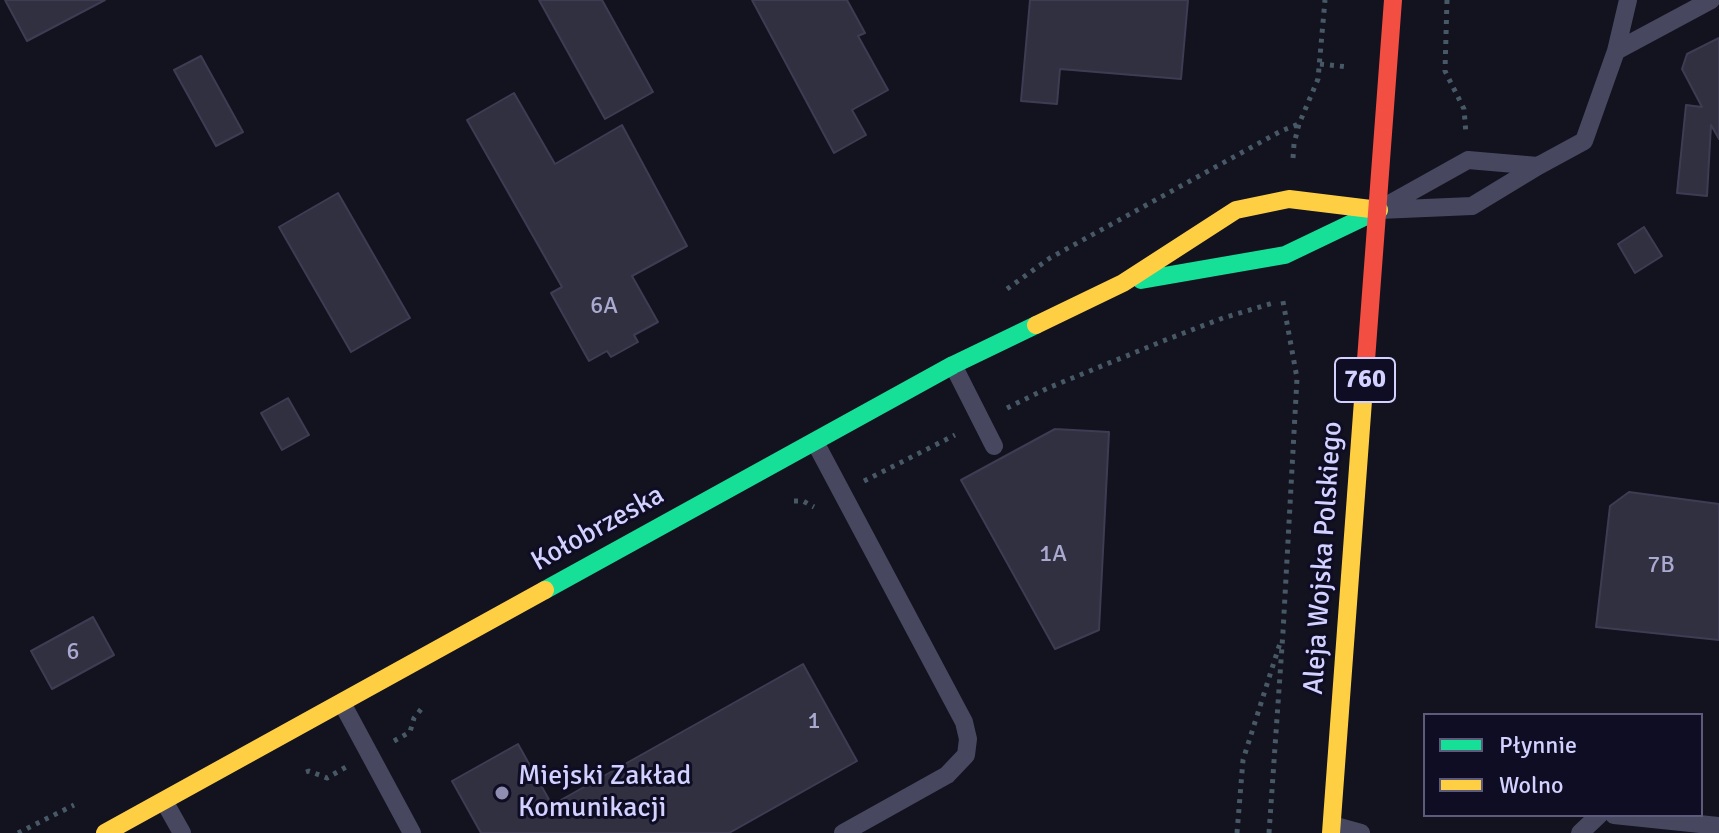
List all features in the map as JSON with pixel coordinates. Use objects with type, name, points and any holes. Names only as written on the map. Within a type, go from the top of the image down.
[{"type":"street","name":"Aleja Wojska Polskiego","points":[[1332,829],[1393,0]]},
{"type":"street","name":"Kołobrzeska","points":[[105,833],[953,365],[1123,283],[1236,210],[1289,199],[1379,210]]},
{"type":"street","name":"Kołobrzeska","points":[[1123,283],[1285,255],[1379,210]]},
{"type":"lane","points":[[1379,210],[1472,206],[1584,141],[1616,51],[1628,0]]},
{"type":"lane","points":[[1616,51],[1711,0]]},
{"type":"lane","points":[[1379,210],[1468,160],[1538,166]]},
{"type":"lane","points":[[953,365],[994,446]]},
{"type":"lane","points":[[815,441],[964,722],[968,739],[966,755],[947,775],[843,833]]},
{"type":"lane","points":[[342,703],[412,833]]},
{"type":"lane","points":[[164,801],[182,833]]},
{"type":"lane","points":[[1580,833],[1597,817]]},
{"type":"lane","points":[[1633,817],[1719,826]]},
{"type":"lane","points":[[1332,829],[1361,833]]},
{"type":"path","points":[[1294,144],[1318,79],[1325,0]]},
{"type":"path","points":[[1447,0],[1445,71],[1464,109],[1468,160]]},
{"type":"path","points":[[781,508],[795,501],[816,508],[1062,382],[1223,318],[1281,301],[1297,378],[1269,833]]},
{"type":"path","points":[[1237,833],[1243,760],[1283,632]]},
{"type":"path","points":[[298,776],[309,771],[327,778],[410,732],[414,718],[424,705]]},
{"type":"building","points":[[5,0],[105,0],[27,41]]},
{"type":"building","points":[[539,0],[602,0],[653,92],[605,119]]},
{"type":"building","points":[[752,0],[847,0],[865,33],[858,36],[888,90],[852,110],[866,135],[834,153]]},
{"type":"building","points":[[1030,0],[1188,0],[1181,79],[1060,69],[1057,104],[1021,101]]},
{"type":"building","points":[[1719,38],[1719,139],[1711,125],[1707,196],[1677,193],[1686,105],[1702,107],[1682,69],[1687,54]]},
{"type":"building","points":[[201,56],[243,132],[216,146],[174,70]]},
{"type":"building","points":[[514,93],[555,164],[622,125],[687,246],[632,276],[658,322],[634,335],[638,342],[611,357],[607,351],[589,361],[551,293],[562,287],[467,120]]},
{"type":"building","points":[[338,193],[410,318],[351,352],[279,227]]},
{"type":"building","points":[[1644,227],[1662,256],[1635,273],[1618,244]]},
{"type":"building","points":[[288,398],[309,435],[282,450],[261,413]]},
{"type":"building","points":[[1055,429],[1109,432],[1099,630],[1055,649],[961,480]]},
{"type":"building","points":[[1629,492],[1719,504],[1719,640],[1596,627],[1610,506]]},
{"type":"building","points":[[93,617],[114,655],[52,689],[31,651]]},
{"type":"building","points":[[803,664],[857,761],[729,833],[481,833],[452,781],[518,744],[552,805]]},
{"type":"traffic: fast","points":[[1141,280],[1285,255],[1379,210]]},
{"type":"traffic: fast","points":[[545,590],[953,365],[1036,325]]},
{"type":"traffic: slow","points":[[1036,325],[1123,283],[1236,210],[1289,199],[1379,210]]},
{"type":"traffic: slow","points":[[1331,833],[1366,360]]},
{"type":"traffic: slow","points":[[105,833],[545,590]]},
{"type":"traffic: jam","points":[[1366,360],[1393,0]]},
{"type":"place","name":"Miejski Zakład Komunikacji","points":[[502,793]]}]
